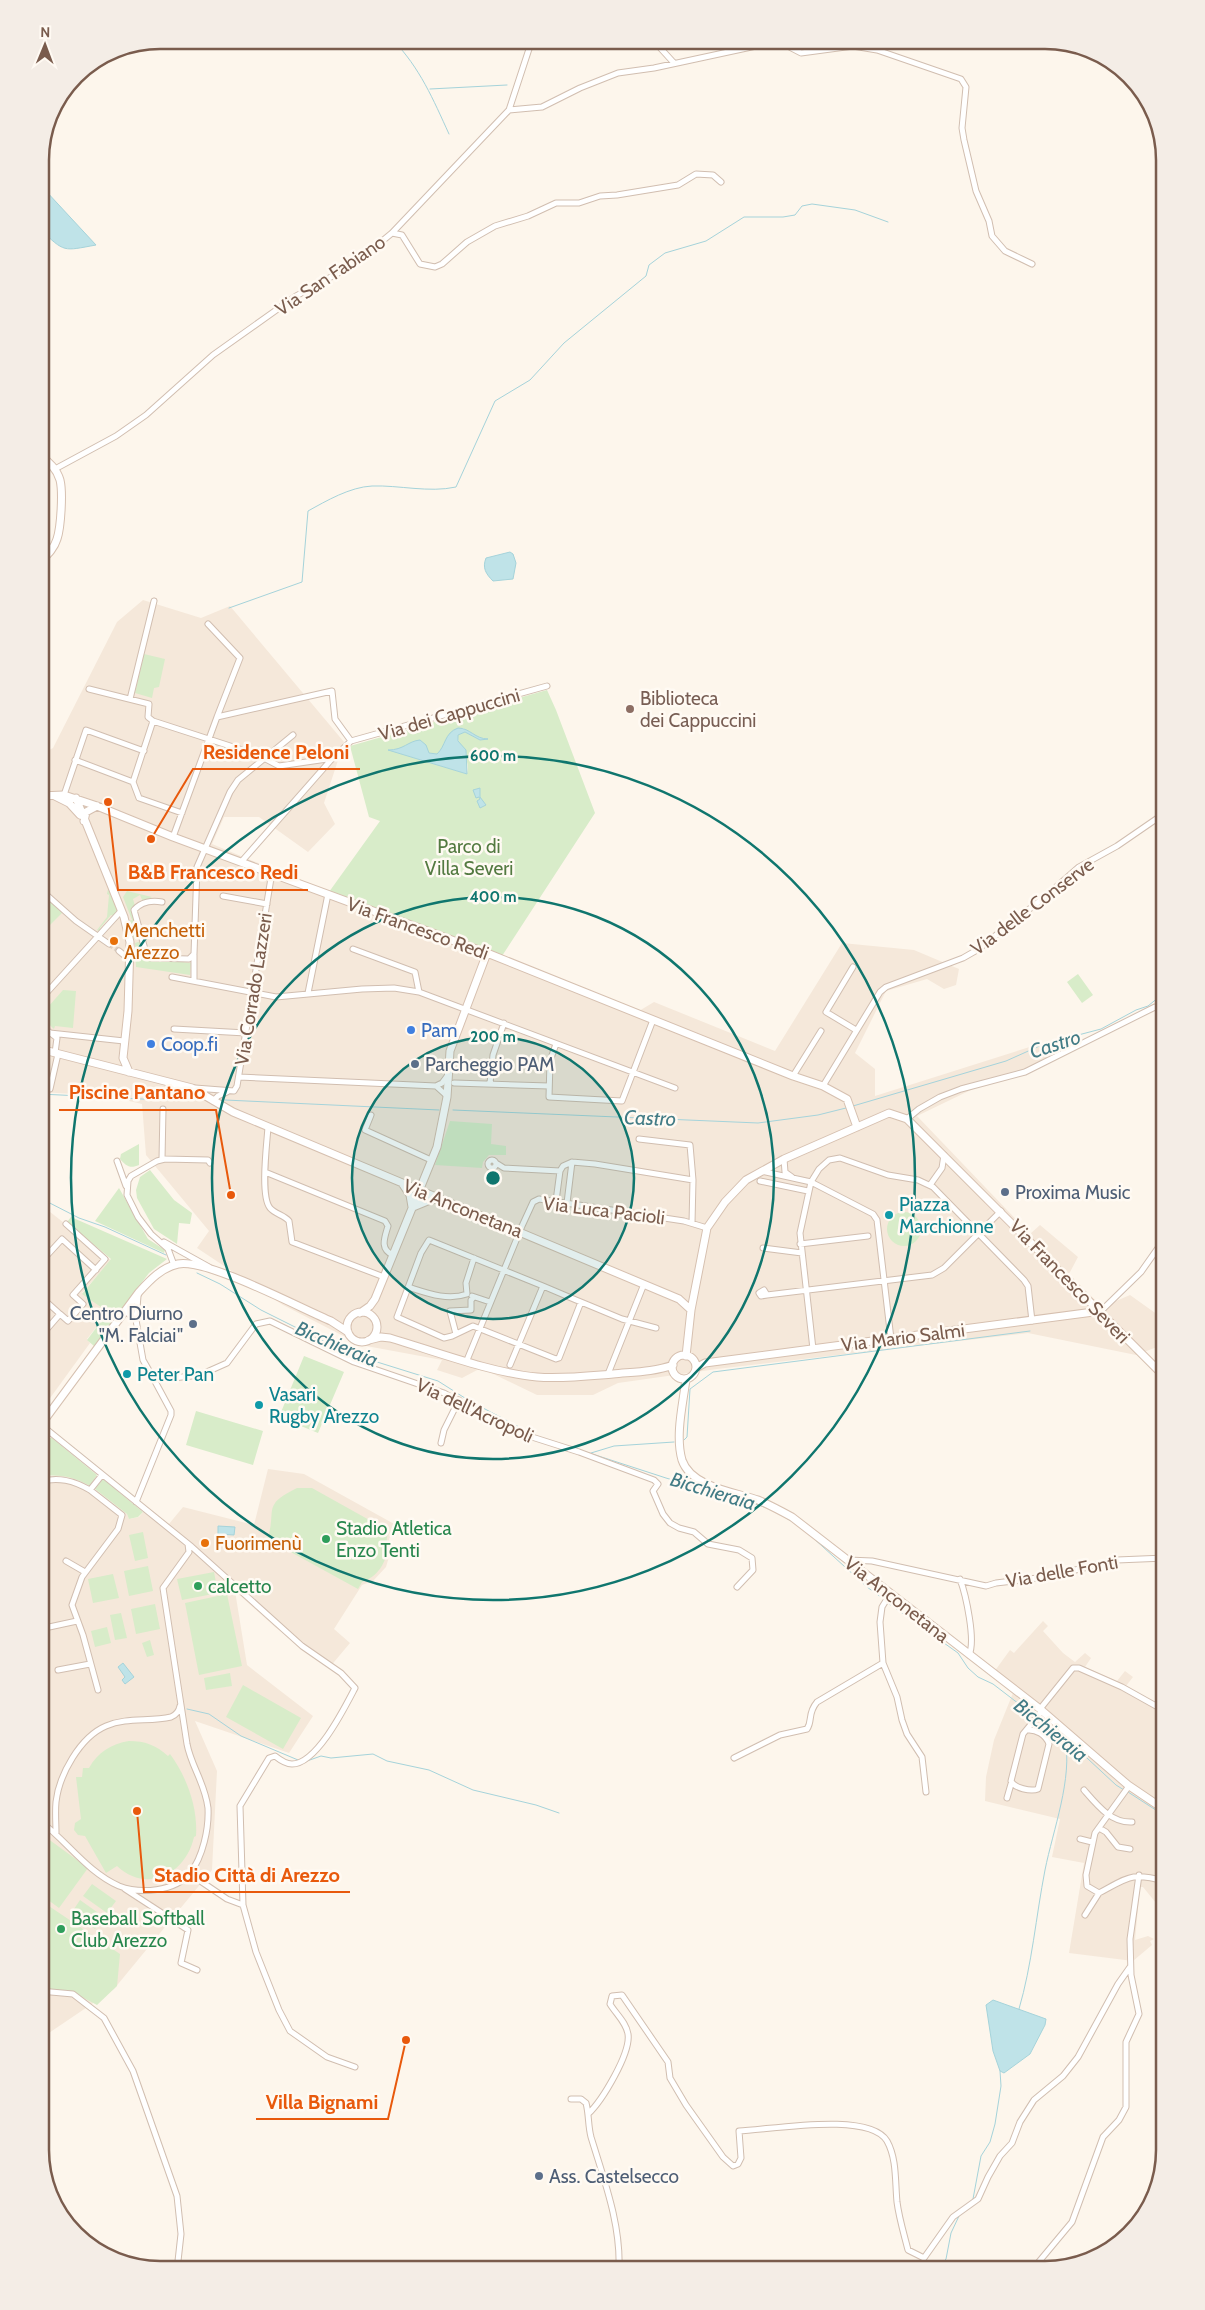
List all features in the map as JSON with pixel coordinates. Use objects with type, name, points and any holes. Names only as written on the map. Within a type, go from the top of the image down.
[{"type":"main road","points":[[49,464],[55,469],[61,482],[59,531],[49,553]]},
{"type":"main road","points":[[50,794],[68,803],[84,822]]},
{"type":"main road","name":"Via Francesco Redi","points":[[50,794],[76,798],[172,837],[272,872],[487,953],[793,1076],[823,1086],[847,1099],[856,1126]]},
{"type":"main road","points":[[76,798],[121,911],[130,942],[123,1058],[129,1072]]},
{"type":"main road","points":[[84,822],[86,812],[97,806]]},
{"type":"main road","points":[[348,1332],[348,1322],[353,1316],[370,1306],[375,1299],[420,1190],[442,1127],[450,1080],[450,1051],[487,953]]},
{"type":"main road","name":"Via Anconetana","points":[[49,1051],[192,1088],[233,1112],[644,1284],[679,1300],[691,1310]]},
{"type":"main road","points":[[116,1068],[123,1058]]},
{"type":"main road","points":[[686,1356],[691,1310],[707,1228],[725,1202],[746,1180],[760,1171],[856,1126],[889,1112],[907,1119]]},
{"type":"main road","name":"Via Francesco Severi","points":[[907,1119],[1002,1211],[1156,1368]]},
{"type":"main road","points":[[402,1182],[410,1195],[413,1207]]},
{"type":"main road","points":[[413,1207],[441,1198]]},
{"type":"main road","points":[[49,1413],[139,1292],[155,1275],[165,1268],[176,1264],[198,1264],[212,1268],[331,1321],[348,1332],[357,1341],[381,1337],[390,1338],[513,1373],[536,1377],[561,1378],[673,1368]]},
{"type":"main road","points":[[369,1340],[376,1332],[375,1299]]},
{"type":"main road","name":"Via Mario Salmi","points":[[696,1368],[705,1363],[1032,1322],[1101,1311]]},
{"type":"main road","points":[[360,1313],[368,1314],[390,1338]]},
{"type":"main road","points":[[331,1321],[348,1322]]},
{"type":"main road","points":[[686,1356],[694,1360],[696,1368],[692,1376],[686,1379],[678,1377],[673,1368],[676,1359],[686,1356]]},
{"type":"main road","name":"Via Mario Salmi","points":[[694,1360],[705,1363]]},
{"type":"main road","name":"Via Anconetana","points":[[686,1379],[680,1441],[682,1459],[686,1467],[708,1484],[758,1500],[792,1517],[848,1560],[889,1596],[969,1655],[1040,1711],[1129,1786],[1156,1804]]},
{"type":"street","points":[[529,49],[509,110],[542,107],[580,88],[618,73],[742,49]]},
{"type":"street","points":[[661,49],[674,63]]},
{"type":"street","points":[[793,49],[801,53],[831,49]]},
{"type":"street","points":[[870,49],[961,79],[966,86],[962,128],[964,140],[976,190],[989,221],[992,236],[1006,251],[1032,264]]},
{"type":"street","name":"Via San Fabiano","points":[[55,469],[116,436],[146,415],[213,355],[296,296],[353,265],[392,233],[509,110]]},
{"type":"street","points":[[392,233],[402,235],[420,264],[435,267],[442,264],[467,242],[495,226],[528,216],[556,203],[580,203],[600,196],[678,185],[691,177],[706,173],[718,177],[722,182]]},
{"type":"street","points":[[130,699],[154,601]]},
{"type":"street","points":[[172,837],[240,658],[208,624]]},
{"type":"street","name":"Via dei Cappuccini","points":[[242,861],[330,761],[351,741],[547,686]]},
{"type":"street","points":[[89,689],[149,704],[148,717],[153,721],[209,738],[279,766],[327,759],[330,761]]},
{"type":"street","points":[[217,717],[332,691],[335,719],[351,741]]},
{"type":"street","points":[[132,782],[153,721]]},
{"type":"street","points":[[64,795],[86,730],[144,751]]},
{"type":"street","points":[[194,981],[197,867],[230,792],[238,780],[259,764],[262,758],[293,735]]},
{"type":"street","points":[[75,760],[132,782],[140,798],[182,813]]},
{"type":"street","name":"Via delle Conserve","points":[[823,1086],[880,992],[886,987],[963,958],[977,950],[1046,896],[1079,867],[1117,846],[1156,819]]},
{"type":"street","name":"Via Corrado Lazzeri","points":[[239,1077],[272,872]]},
{"type":"street","points":[[308,993],[328,894]]},
{"type":"street","points":[[223,896],[267,904]]},
{"type":"street","points":[[49,897],[76,921],[109,944]]},
{"type":"street","points":[[162,902],[152,900],[136,907],[134,910],[146,953],[151,958],[189,959],[194,954]]},
{"type":"street","points":[[49,990],[121,911]]},
{"type":"street","points":[[353,949],[415,972],[419,992]]},
{"type":"street","points":[[119,951],[130,960]]},
{"type":"street","points":[[853,967],[826,1012],[856,1030]]},
{"type":"street","points":[[172,977],[276,997],[308,993],[394,988],[419,992],[675,1088]]},
{"type":"street","points":[[907,1119],[918,1109],[954,1092],[1025,1072],[1156,1007]]},
{"type":"street","points":[[556,1044],[550,1061],[549,1097],[622,1101],[652,1020]]},
{"type":"street","points":[[490,1083],[493,1055],[504,1023]]},
{"type":"street","points":[[174,1029],[246,1033]]},
{"type":"street","points":[[793,1076],[821,1031]]},
{"type":"street","points":[[50,1032],[124,1041]]},
{"type":"street","points":[[50,1032],[57,1038],[57,1053],[50,1090]]},
{"type":"street","points":[[214,1101],[218,1096],[234,1090],[239,1077],[436,1086],[450,1080],[549,1086]]},
{"type":"street","points":[[436,1086],[444,1091],[447,1097]]},
{"type":"street","points":[[192,1088],[228,1092]]},
{"type":"street","points":[[162,1159],[164,1110]]},
{"type":"street","points":[[371,1115],[365,1130],[431,1160]]},
{"type":"street","points":[[268,1127],[265,1172],[267,1202],[272,1210],[289,1221],[292,1242],[384,1277]]},
{"type":"street","points":[[639,1139],[690,1146],[693,1180],[692,1224]]},
{"type":"street","points":[[930,1185],[942,1168],[944,1155]]},
{"type":"street","points":[[812,1349],[800,1244],[811,1182],[820,1168],[829,1160],[840,1158],[872,1170],[918,1180],[940,1192],[1028,1286],[1032,1322]]},
{"type":"street","points":[[126,1187],[131,1176],[162,1159],[208,1160],[210,1163]]},
{"type":"street","points":[[784,1159],[784,1168]]},
{"type":"street","points":[[117,1161],[128,1195],[144,1227],[161,1241],[172,1254],[176,1264]]},
{"type":"street","points":[[556,1201],[562,1166],[572,1162],[693,1180]]},
{"type":"street","points":[[567,1203],[572,1162]]},
{"type":"street","points":[[774,1164],[784,1168],[792,1177]]},
{"type":"street","points":[[774,1164],[777,1175]]},
{"type":"street","points":[[494,1166],[560,1171]]},
{"type":"street","points":[[760,1171],[811,1182],[873,1214],[877,1220],[891,1339]]},
{"type":"street","points":[[265,1172],[385,1221],[388,1226],[383,1239],[384,1246],[388,1253],[393,1255]]},
{"type":"street","points":[[760,1181],[808,1192]]},
{"type":"street","name":"Via Luca Pacioli","points":[[519,1232],[533,1202],[539,1199],[707,1228]]},
{"type":"street","points":[[768,1295],[937,1274],[1002,1211]]},
{"type":"street","points":[[49,1304],[68,1321],[83,1304],[73,1295],[106,1259],[66,1224]]},
{"type":"street","points":[[466,1360],[519,1232]]},
{"type":"street","points":[[800,1244],[868,1236]]},
{"type":"street","points":[[49,1253],[62,1239],[96,1270]]},
{"type":"street","points":[[582,1302],[558,1359],[471,1326],[444,1338],[398,1318],[397,1314],[428,1240],[504,1270],[582,1302],[629,1322],[656,1328]]},
{"type":"street","points":[[161,1241],[212,1268]]},
{"type":"street","points":[[763,1248],[802,1253]]},
{"type":"street","points":[[176,1264],[179,1250]]},
{"type":"street","points":[[1101,1311],[1141,1272],[1156,1251]]},
{"type":"street","points":[[467,1294],[466,1283],[474,1258]]},
{"type":"street","points":[[608,1374],[644,1284]]},
{"type":"street","points":[[408,1286],[447,1297],[458,1297],[467,1294],[490,1302]]},
{"type":"street","points":[[510,1364],[543,1286]]},
{"type":"street","points":[[136,1502],[170,1419],[171,1411],[143,1360],[136,1320],[136,1305],[139,1292]]},
{"type":"street","points":[[456,1334],[450,1311],[471,1310],[471,1300],[474,1297]]},
{"type":"street","points":[[125,1311],[136,1320]]},
{"type":"street","points":[[49,1327],[60,1314]]},
{"type":"street","name":"Via dell'Acropoli","points":[[151,1374],[173,1378],[200,1375],[227,1363],[256,1324],[266,1320],[354,1362],[424,1384],[459,1400],[510,1430],[579,1452],[654,1480],[658,1484],[654,1491],[663,1514],[670,1523],[679,1528],[694,1532],[708,1544],[739,1550],[752,1558],[753,1570],[736,1587]]},
{"type":"street","points":[[441,1442],[444,1430],[459,1400]]},
{"type":"street","points":[[49,1432],[190,1548],[199,1553],[302,1646],[341,1673],[355,1688],[323,1742],[305,1760],[298,1763],[292,1764],[275,1756],[268,1758],[240,1806],[243,1905],[256,1952],[279,2010],[290,2031],[327,2057],[355,2066]]},
{"type":"street","points":[[90,1490],[102,1474]]},
{"type":"street","points":[[49,1480],[70,1480],[90,1490],[122,1516],[118,1529],[85,1572],[77,1587],[72,1605],[98,1690]]},
{"type":"street","points":[[119,1886],[146,1890],[162,1888],[183,1879],[190,1874],[202,1847],[207,1826],[208,1809],[203,1784],[189,1753],[163,1588],[190,1548]]},
{"type":"street","name":"Via delle Fonti","points":[[848,1560],[872,1561],[986,1586],[1046,1577],[1117,1560],[1156,1558]]},
{"type":"street","points":[[66,1561],[85,1572]]},
{"type":"street","points":[[960,1579],[970,1631],[972,1649],[969,1655]]},
{"type":"street","points":[[889,1596],[883,1606],[880,1622],[883,1663],[897,1696],[907,1734],[922,1757],[926,1792]]},
{"type":"street","points":[[49,1627],[78,1621]]},
{"type":"street","points":[[734,1758],[780,1735],[807,1729],[810,1725],[811,1710],[817,1702],[883,1663]]},
{"type":"street","points":[[58,1670],[90,1664]]},
{"type":"street","points":[[1006,1798],[1024,1734],[1073,1668],[1079,1668],[1122,1687],[1156,1706]]},
{"type":"street","points":[[56,1833],[56,1801],[62,1782],[71,1763],[87,1740],[105,1727],[114,1724],[130,1720],[172,1717],[179,1710],[180,1700]]},
{"type":"street","points":[[1011,1784],[1034,1791],[1038,1789],[1049,1741],[1036,1730],[1027,1730]]},
{"type":"street","points":[[1099,1893],[1090,1889],[1086,1882],[1092,1842],[1108,1814],[1129,1786]]},
{"type":"street","points":[[1084,1790],[1098,1807],[1108,1814],[1122,1822],[1132,1822]]},
{"type":"street","points":[[49,1828],[77,1856],[119,1886],[188,1930],[181,1964],[197,1970]]},
{"type":"street","points":[[1099,1828],[1106,1832],[1118,1848],[1130,1849]]},
{"type":"street","points":[[1080,1839],[1092,1842]]},
{"type":"street","points":[[190,1874],[227,1899],[243,1905]]},
{"type":"street","points":[[1040,2261],[1072,2222],[1103,2137],[1119,2120],[1126,2108],[1126,2042],[1139,2014],[1130,1967],[1130,1939],[1139,1875]]},
{"type":"street","points":[[1085,1915],[1099,1893],[1123,1880],[1139,1875],[1156,1879]]},
{"type":"street","points":[[588,2114],[600,2100],[628,2046],[628,2032],[610,2004],[612,1996],[622,1995],[668,2062],[670,2078],[686,2106],[723,2156],[733,2166],[738,2164],[741,2158],[739,2131],[831,2123],[876,2130],[887,2141],[894,2166],[900,2218],[908,2250],[924,2258],[952,2217],[978,2200],[988,2177],[1000,2156],[1012,2143],[1020,2122],[1034,2100],[1063,2076],[1078,2057],[1118,1984],[1130,1967]]},
{"type":"street","points":[[49,1992],[73,1994],[104,2018],[132,2071],[177,2196],[180,2234],[178,2261]]},
{"type":"street","points":[[571,2099],[582,2099],[586,2103],[592,2138],[606,2180],[617,2237],[618,2261]]},
{"type":"shaded area","points":[[143,600],[201,618],[230,606],[344,742],[324,803],[335,824],[308,852],[259,817],[224,817],[212,844],[326,891],[639,1011],[654,1002],[775,1051],[842,943],[914,950],[959,969],[956,985],[944,989],[927,979],[886,991],[855,1053],[875,1069],[875,1096],[1074,1033],[1085,1045],[1043,1066],[977,1087],[917,1116],[1030,1234],[1040,1225],[1078,1257],[1069,1274],[1102,1307],[1130,1295],[1156,1314],[1156,1347],[1136,1355],[1028,1333],[717,1369],[618,1383],[593,1395],[537,1395],[481,1368],[462,1378],[437,1370],[442,1360],[361,1345],[283,1305],[197,1248],[209,1231],[146,1155],[142,1104],[108,1096],[49,1093],[49,750],[53,748],[117,622]]},
{"type":"shaded area","points":[[49,1211],[111,1260],[82,1293],[108,1312],[87,1339],[90,1343],[49,1400]]},
{"type":"shaded area","points":[[268,1469],[304,1474],[396,1525],[389,1539],[391,1550],[386,1567],[373,1581],[362,1585],[334,1629],[350,1643],[329,1668],[275,1627],[235,1591],[247,1665],[313,1716],[289,1753],[195,1721],[217,1771],[212,1870],[114,1989],[49,2033],[49,1476],[59,1475],[76,1478],[95,1489],[127,1514],[129,1519],[139,1517],[147,1507],[169,1524],[183,1507],[254,1525]]},
{"type":"shaded area","points":[[1043,1621],[1048,1626],[1043,1631],[1063,1653],[1075,1662],[1085,1653],[1091,1658],[1085,1667],[1117,1681],[1125,1671],[1133,1677],[1126,1686],[1156,1704],[1156,1903],[1143,1887],[1140,1887],[1135,1940],[1148,1936],[1154,1939],[1150,1941],[1152,1945],[1133,1961],[1069,1953],[1084,1863],[1052,1857],[1060,1819],[985,1801],[986,1777],[994,1740],[1015,1688],[994,1672],[1010,1650],[1014,1653]]},
{"type":"green space","points":[[144,654],[165,659],[159,687],[154,688],[152,698],[135,693]]},
{"type":"green space","name":"Parco di Villa Severi","points":[[547,690],[595,813],[502,956],[329,892],[380,821],[369,817],[350,746]],"holes":[[[463,728],[478,738],[487,739],[480,740],[465,732],[458,735],[466,757],[467,774],[389,750],[401,749],[415,741],[425,745],[429,753],[437,754]]]},
{"type":"green space","points":[[108,889],[118,911],[113,916],[111,915],[100,928],[102,930],[100,932],[97,930],[107,917]]},
{"type":"green space","points":[[127,891],[152,897],[143,902],[140,895],[133,899],[135,906],[131,908],[140,937],[134,939],[129,921],[132,920],[123,897]]},
{"type":"green space","points":[[49,898],[64,911],[49,926]]},
{"type":"green space","points":[[141,941],[143,954],[147,958],[191,963],[190,975],[136,967],[135,943]]},
{"type":"green space","points":[[1078,974],[1093,995],[1082,1003],[1067,982]]},
{"type":"green space","points":[[63,990],[76,991],[73,1028],[55,1026],[54,1029],[49,1024],[49,1006]]},
{"type":"green space","points":[[450,1121],[492,1124],[491,1144],[506,1146],[506,1155],[489,1155],[483,1162],[482,1168],[435,1165]]},
{"type":"green space","points":[[139,1144],[139,1165],[131,1167],[126,1165],[120,1159],[121,1154]]},
{"type":"green space","points":[[150,1170],[174,1200],[192,1213],[190,1224],[179,1223],[177,1244],[154,1229],[137,1198],[136,1190],[140,1177]]},
{"type":"green space","points":[[119,1188],[148,1239],[165,1250],[164,1253],[95,1221]]},
{"type":"green space","points":[[904,1212],[916,1217],[921,1229],[916,1241],[904,1246],[892,1241],[887,1229],[892,1217]]},
{"type":"green space","points":[[71,1217],[167,1259],[149,1273],[94,1346],[87,1340],[108,1312],[82,1294],[111,1259],[67,1222]]},
{"type":"green space","points":[[304,1356],[344,1372],[318,1433],[279,1417]]},
{"type":"green space","points":[[196,1411],[263,1431],[253,1465],[186,1445]]},
{"type":"green space","points":[[49,1438],[52,1438],[97,1475],[90,1486],[78,1480],[49,1476]]},
{"type":"green space","points":[[103,1479],[143,1512],[138,1517],[129,1519],[127,1514],[95,1489]]},
{"type":"green space","name":"Stadio Atletica Enzo Tenti","points":[[297,1488],[312,1488],[389,1531],[387,1553],[383,1564],[377,1573],[362,1582],[358,1589],[267,1539],[274,1504],[278,1499]]},
{"type":"green space","points":[[143,1532],[148,1558],[135,1561],[129,1535]]},
{"type":"green space","points":[[148,1566],[153,1591],[129,1596],[124,1571]]},
{"type":"green space","name":"calcetto","points":[[214,1572],[218,1593],[182,1600],[177,1579]]},
{"type":"green space","points":[[113,1574],[119,1598],[93,1603],[88,1579]]},
{"type":"green space","points":[[227,1594],[242,1666],[199,1675],[185,1603]]},
{"type":"green space","points":[[155,1604],[160,1629],[136,1634],[131,1609]]},
{"type":"green space","points":[[121,1613],[127,1638],[115,1640],[110,1615]]},
{"type":"green space","points":[[107,1627],[111,1643],[95,1647],[91,1631]]},
{"type":"green space","points":[[150,1640],[154,1655],[147,1657],[142,1643]]},
{"type":"green space","points":[[230,1673],[232,1686],[206,1690],[204,1678]]},
{"type":"green space","points":[[243,1685],[301,1718],[283,1749],[226,1717]]},
{"type":"green space","points":[[129,1741],[155,1746],[168,1756],[170,1754],[182,1773],[190,1793],[195,1815],[196,1836],[183,1861],[164,1876],[152,1879],[129,1874],[117,1866],[106,1873],[85,1836],[78,1835],[74,1830],[75,1823],[81,1819],[76,1777],[82,1777],[83,1768],[89,1768],[101,1753],[116,1744]]},
{"type":"green space","points":[[49,1840],[88,1868],[59,1908],[49,1901]]},
{"type":"green space","points":[[92,1884],[116,1901],[107,1913],[83,1896]]},
{"type":"green space","points":[[80,1900],[104,1917],[95,1929],[72,1912]]},
{"type":"green space","name":"Baseball Softball Club Arezzo","points":[[49,1906],[120,1954],[117,1986],[97,2005],[76,1994],[49,1990]]},
{"type":"water","points":[[49,194],[96,245],[70,249],[60,246],[49,237]]},
{"type":"water","points":[[510,552],[513,554],[516,563],[513,579],[493,581],[485,571],[486,558]]},
{"type":"water","points":[[458,728],[462,728],[483,739],[488,739],[480,740],[465,732],[458,735],[458,741],[466,750],[467,774],[388,750],[398,749],[420,740],[426,745],[429,753],[437,754],[450,733]]},
{"type":"water","points":[[480,788],[480,797],[486,805],[480,808],[477,801],[480,799],[479,797],[476,798],[473,790]]},
{"type":"water","points":[[218,1526],[235,1527],[234,1535],[218,1534]]},
{"type":"water","points":[[123,1663],[134,1677],[125,1684],[122,1680],[125,1677],[118,1667]]},
{"type":"water","points":[[993,2000],[1046,2019],[1045,2025],[1030,2054],[1004,2073],[1000,2071],[993,2051],[986,2005]]},
{"type":"waterway","points":[[401,49],[431,96],[449,134]]},
{"type":"waterway","points":[[430,89],[507,85]]},
{"type":"waterway","points":[[229,608],[302,582],[308,511],[322,503],[355,489],[372,486],[425,489],[456,487],[495,401],[530,380],[564,343],[646,276],[649,265],[665,253],[706,241],[744,217],[783,217],[795,215],[802,206],[812,204],[855,210],[888,222]]},
{"type":"waterway","name":"Castro","points":[[853,1106],[1006,1061],[1044,1044],[1101,1029],[1136,1010],[1148,1006],[1156,999]]},
{"type":"waterway","name":"Castro","points":[[49,1094],[162,1100],[199,1099]]},
{"type":"waterway","name":"Castro","points":[[225,1100],[439,1110]]},
{"type":"waterway","name":"Castro","points":[[453,1110],[758,1123],[818,1115],[846,1108]]},
{"type":"waterway","name":"Bicchieraia","points":[[49,1203],[79,1218],[105,1227],[166,1255]]},
{"type":"waterway","name":"Bicchieraia","points":[[197,1273],[220,1284],[261,1310],[345,1352],[438,1381],[468,1400],[534,1435]]},
{"type":"waterway","points":[[684,1440],[687,1437],[690,1389],[713,1372],[1030,1331]]},
{"type":"waterway","points":[[591,1453],[614,1446],[674,1442]]},
{"type":"waterway","name":"Bicchieraia","points":[[583,1451],[768,1508]]},
{"type":"waterway","name":"Bicchieraia","points":[[778,1513],[796,1524]]},
{"type":"waterway","name":"Bicchieraia","points":[[811,1536],[867,1587],[885,1600]]},
{"type":"waterway","name":"Bicchieraia","points":[[888,1603],[958,1653],[968,1668],[978,1677],[993,1684],[1036,1717]]},
{"type":"waterway","points":[[187,1709],[209,1714],[241,1736],[298,1760]]},
{"type":"waterway","name":"Bicchieraia","points":[[1039,1719],[1073,1745],[1116,1785],[1124,1790]]},
{"type":"waterway","points":[[1019,2009],[1031,1958],[1045,1870],[1064,1787],[1067,1754],[1065,1739]]},
{"type":"waterway","points":[[307,1761],[321,1756],[331,1758],[373,1754],[387,1761],[429,1770],[473,1790],[536,1805],[559,1813]]},
{"type":"waterway","name":"Bicchieraia","points":[[1128,1792],[1156,1810]]},
{"type":"waterway","points":[[973,2199],[981,2156],[990,2142],[995,2124],[1001,2086],[1000,2071]]},
{"type":"waterway","points":[[944,2261],[951,2233],[959,2216]]},
{"type":"tunnel","points":[[109,944],[119,951]]},
{"type":"place","name":"Biblioteca dei Cappuccini","points":[[630,709]]},
{"type":"place","name":"B&B Francesco Redi","points":[[108,802]]},
{"type":"place","name":"Residence Peloni","points":[[151,839]]},
{"type":"place","name":"Menchetti Arezzo","points":[[114,941]]},
{"type":"place","name":"Pam","points":[[411,1030]]},
{"type":"place","name":"Coop.fi","points":[[151,1044]]},
{"type":"place","name":"Parcheggio PAM","points":[[415,1064]]},
{"type":"place","name":"Proxima Music","points":[[1005,1192]]},
{"type":"place","name":"Piscine Pantano","points":[[231,1195]]},
{"type":"place","name":"Piazza Marchionne","points":[[889,1215]]},
{"type":"place","name":"Centro Diurno \"M. Falciai\"","points":[[193,1324]]},
{"type":"place","name":"Peter Pan","points":[[127,1374]]},
{"type":"place","name":"Vasari Rugby Arezzo","points":[[259,1405]]},
{"type":"place","name":"Stadio Atletica Enzo Tenti","points":[[326,1539]]},
{"type":"place","name":"Fuorimenù","points":[[205,1543]]},
{"type":"place","name":"calcetto","points":[[198,1586]]},
{"type":"place","name":"Stadio Città di Arezzo","points":[[137,1811]]},
{"type":"place","name":"Baseball Softball Club Arezzo","points":[[61,1929]]},
{"type":"place","name":"Villa Bignami","points":[[406,2040]]},
{"type":"place","name":"Ass. Castelsecco","points":[[539,2176]]}]
